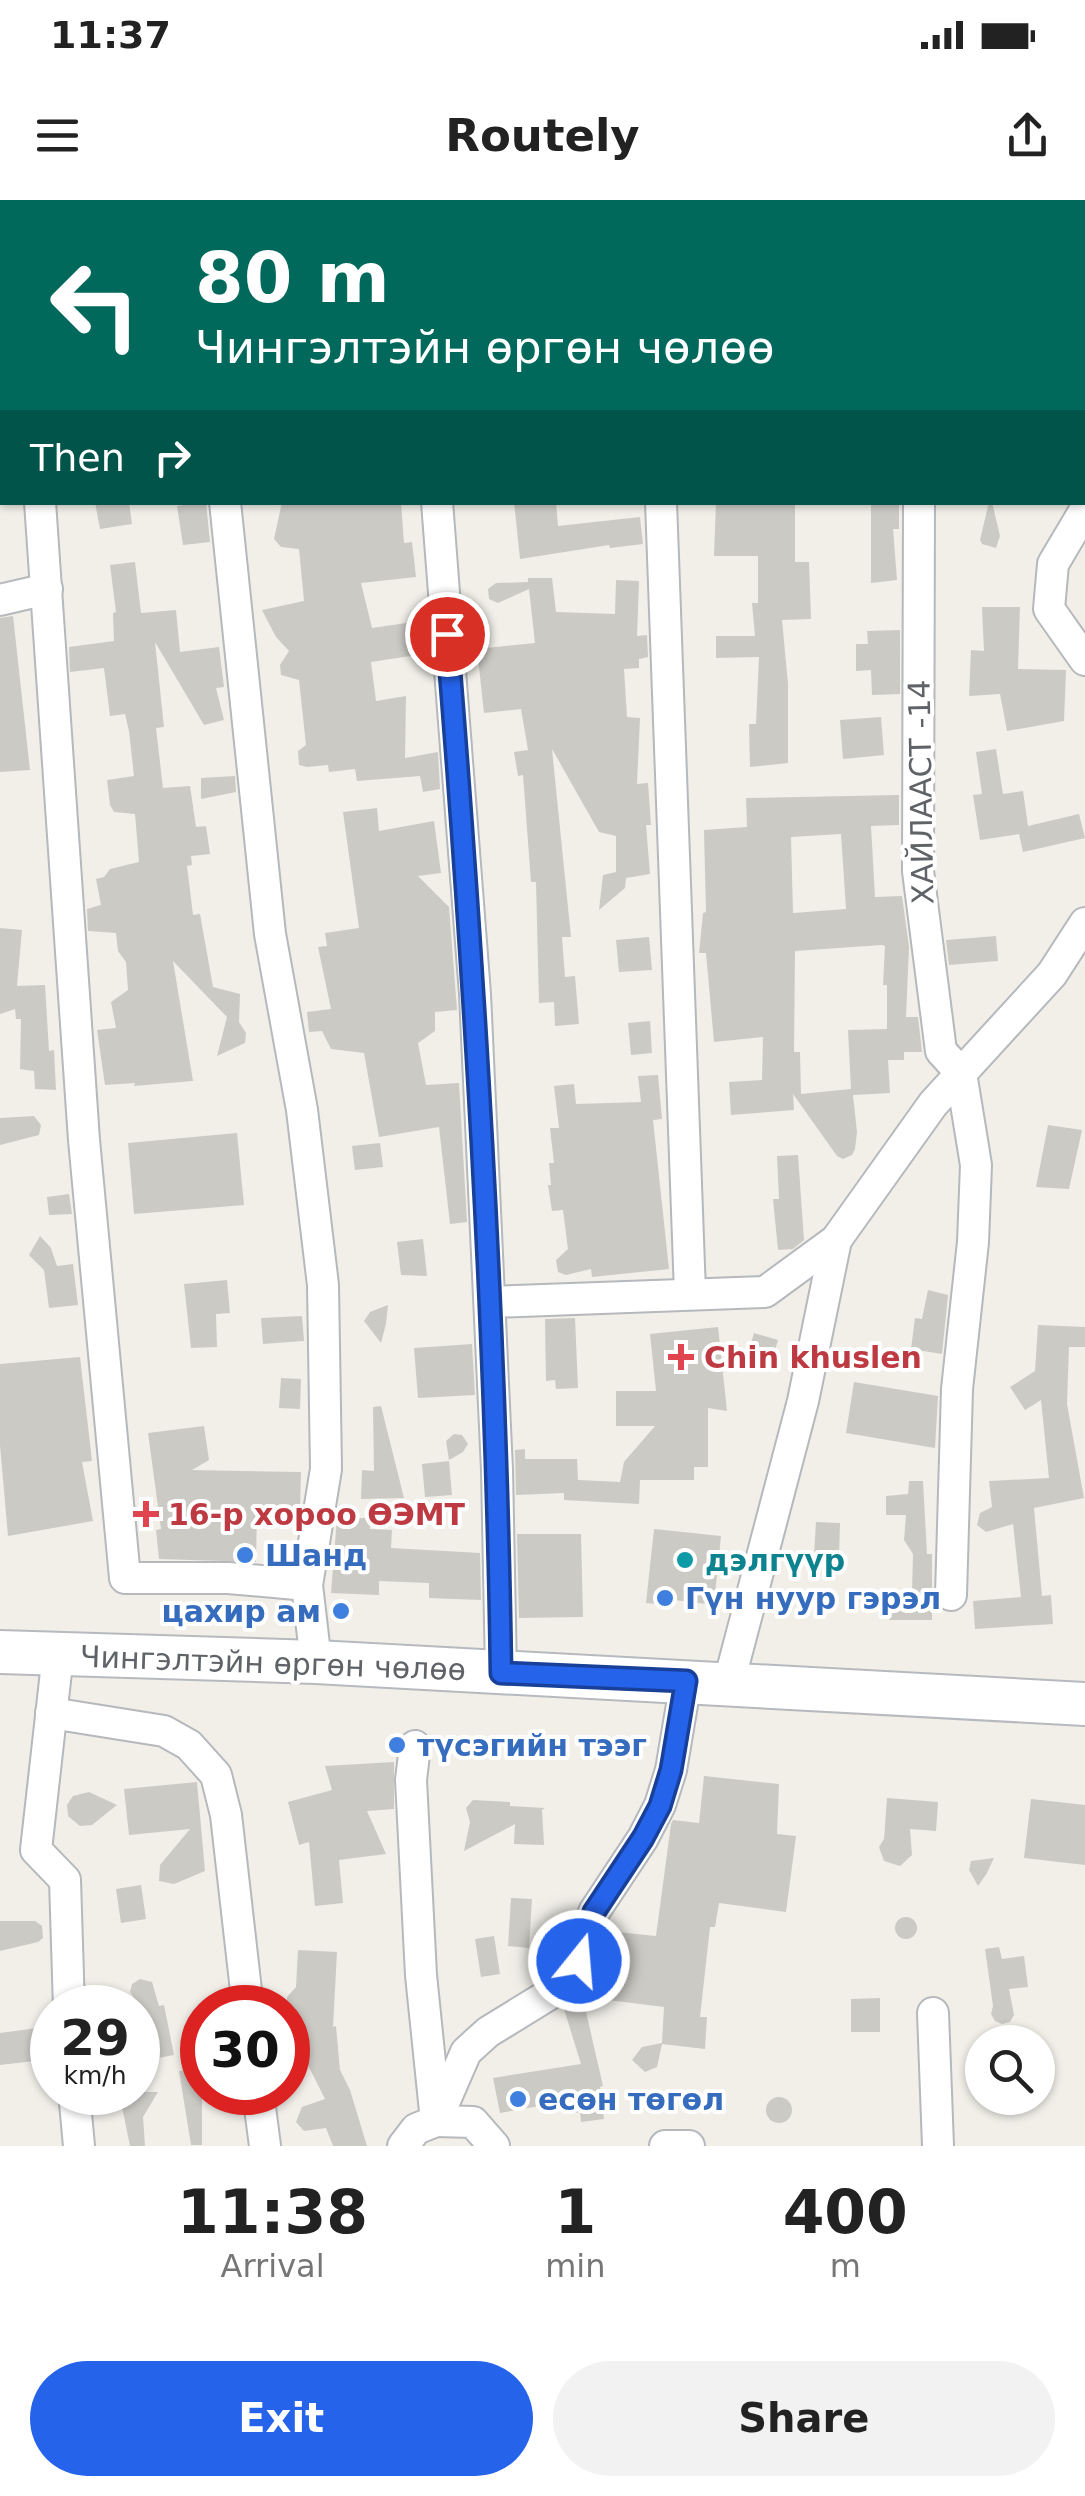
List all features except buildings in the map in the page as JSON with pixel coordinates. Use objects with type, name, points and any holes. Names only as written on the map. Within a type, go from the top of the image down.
[{"type":"main road","name":"Чингэлтэйн өргөн чөлөө","points":[[0,1652],[316,1662],[1085,1704]]},
{"type":"street","points":[[40,505],[84,1140],[125,1578],[228,1578],[307,1584]]},
{"type":"street","points":[[224,505],[270,934],[302,1110],[323,1285],[326,1469],[307,1584],[316,1662]]},
{"type":"street","points":[[437,505],[475,994],[478,1113],[491,1302],[501,1673]]},
{"type":"street","points":[[661,505],[690,1293]]},
{"type":"street","name":"ХАЙЛААСТ -14","points":[[919,505],[918,871],[942,1051],[961,1073],[976,1165],[974,1242],[958,1388],[950,1595]]},
{"type":"street","points":[[1085,510],[1053,564],[1049,609],[1085,660]]},
{"type":"street","points":[[0,600],[47,589]]},
{"type":"street","points":[[491,1302],[765,1292],[836,1240],[933,1104],[1052,974],[1085,923]]},
{"type":"street","points":[[729,1682],[802,1401],[836,1240]]},
{"type":"street","points":[[58,1654],[36,1850],[65,1880],[69,1985]]},
{"type":"street","points":[[436,2122],[466,2052],[488,2032],[558,1989],[574,1971],[594,1912],[660,1806],[671,1770],[686,1681]]},
{"type":"street","points":[[52,1713],[164,1731],[188,1745],[216,1775],[226,1816],[245,1985]]},
{"type":"street","points":[[415,1746],[411,1780],[421,1975],[436,2122]]},
{"type":"street","points":[[932,2012],[938,2146]]},
{"type":"street","points":[[76,2115],[79,2146]]},
{"type":"street","points":[[261,2115],[265,2146]]},
{"type":"street","points":[[403,2146],[416,2129],[436,2122],[473,2122],[494,2146]]},
{"type":"street","points":[[665,2146],[689,2146]]},
{"type":"place","name":"Chin khuslen","points":[[681,1357]]},
{"type":"place","name":"16-р хороо ӨЭМТ","points":[[146,1514]]},
{"type":"place","name":"Шанд","points":[[245,1555]]},
{"type":"place","name":"дэлгүүр","points":[[685,1560]]},
{"type":"place","name":"Гүн нуур гэрэл","points":[[665,1598]]},
{"type":"place","name":"цахир ам","points":[[341,1611]]},
{"type":"place","name":"түсэгийн тээг","points":[[397,1745]]},
{"type":"place","name":"есөн төгөл","points":[[518,2099]]},
{"type":"route","points":[[447,634],[475,994],[478,1113],[491,1302],[501,1673],[686,1681],[671,1770],[660,1806],[594,1912],[579,1961]]}]
